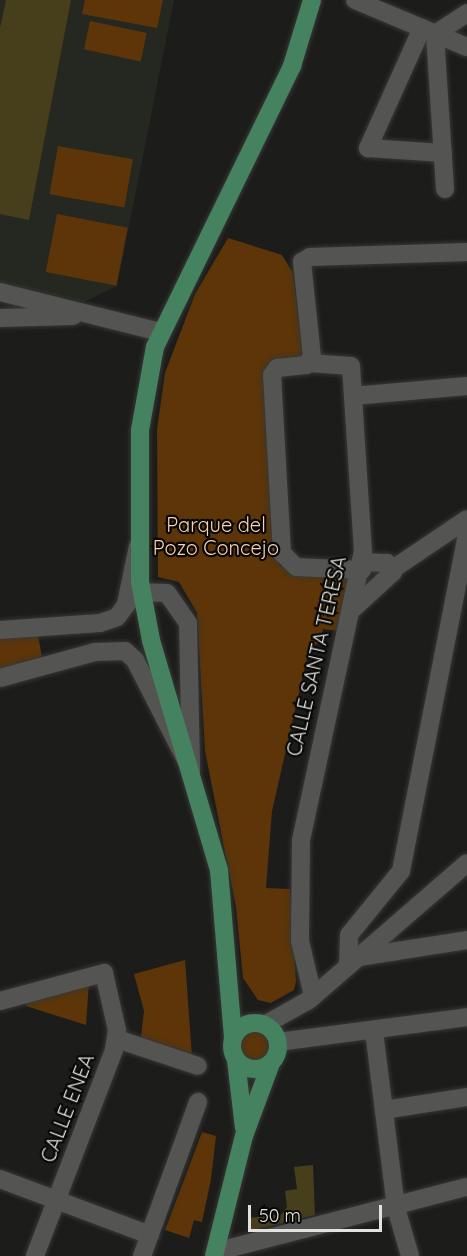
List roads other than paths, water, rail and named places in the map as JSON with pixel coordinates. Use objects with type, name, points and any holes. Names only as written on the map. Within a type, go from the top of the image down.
[{"type":"main road","points":[[244,1136],[233,1037],[231,973],[221,881],[141,590],[139,544],[143,400],[161,332],[292,66],[312,0]]},
{"type":"main road","points":[[214,1254],[244,1136],[278,1042],[240,999],[231,973]]},
{"type":"main road","points":[[233,1037],[243,1025],[262,1023]]},
{"type":"main road","points":[[236,1060],[257,1069],[271,1063]]},
{"type":"street","points":[[355,0],[467,47]]},
{"type":"street","points":[[443,153],[389,154],[368,148],[429,31],[467,13]]},
{"type":"street","points":[[429,31],[445,189]]},
{"type":"street","points":[[393,568],[387,563],[362,566],[296,567],[282,553],[272,375],[277,368],[309,363],[303,260],[467,252]]},
{"type":"street","points":[[0,292],[161,332]]},
{"type":"street","points":[[0,318],[97,315]]},
{"type":"street","name":"CALLE SANTA TERESA","points":[[309,363],[348,363],[353,396],[362,566],[302,840],[300,941],[311,998]]},
{"type":"street","points":[[353,396],[467,386]]},
{"type":"street","points":[[354,608],[388,582],[393,568],[467,519]]},
{"type":"street","points":[[352,961],[349,935],[401,872],[467,536]]},
{"type":"street","points":[[125,608],[139,544]]},
{"type":"street","points":[[0,630],[100,623],[125,608],[141,590],[167,593],[188,623],[191,770]]},
{"type":"street","points":[[0,678],[116,650],[135,660],[191,770]]},
{"type":"street","points":[[278,1042],[311,998],[467,864]]},
{"type":"street","points":[[352,961],[467,940]]},
{"type":"street","name":"CALLE ENEA","points":[[0,1001],[104,973],[117,1039],[35,1256]]},
{"type":"street","points":[[262,1023],[311,998]]},
{"type":"street","points":[[278,1042],[467,1017]]},
{"type":"street","points":[[374,1031],[396,1208],[410,1256]]},
{"type":"street","points":[[117,1039],[198,1066]]},
{"type":"street","points":[[384,1110],[467,1097]]},
{"type":"street","points":[[142,1256],[198,1102]]},
{"type":"street","points":[[0,1179],[150,1235]]},
{"type":"street","points":[[214,1254],[396,1208],[467,1187]]},
{"type":"park label","name":"Parque del Pozo Concejo","points":[[216,536]]}]
